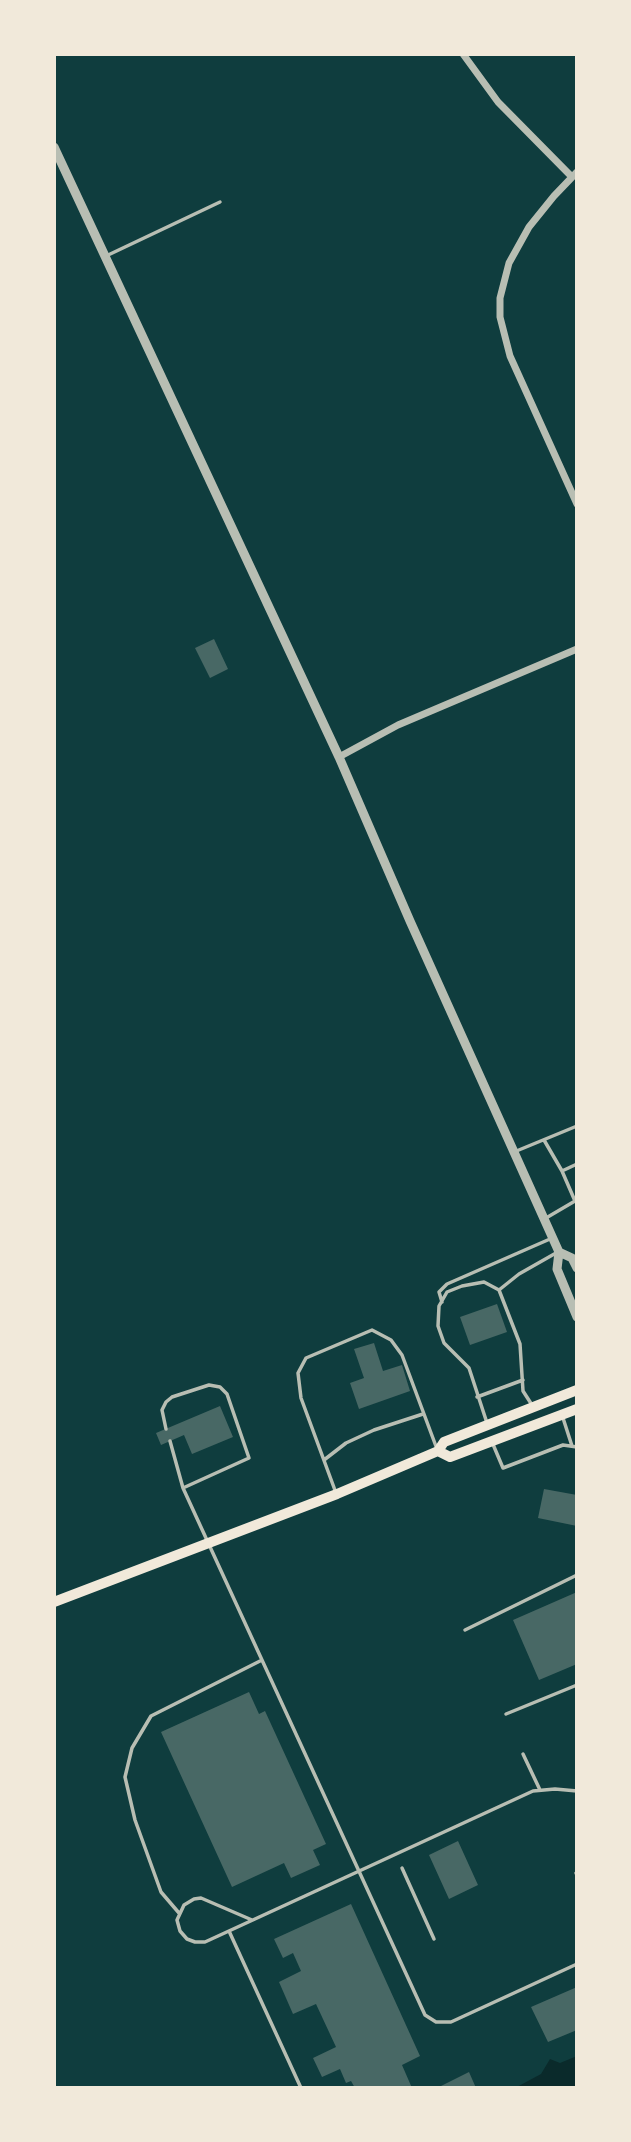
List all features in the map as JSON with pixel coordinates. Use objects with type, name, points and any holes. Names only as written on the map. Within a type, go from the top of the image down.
[{"type":"main road","points":[[54,1602],[337,1494],[438,1451],[444,1442],[577,1390]]},
{"type":"main road","points":[[438,1451],[450,1457],[577,1409]]},
{"type":"street","points":[[463,54],[498,102],[574,175],[539,213],[518,245],[503,280],[500,317],[510,356],[577,504]]},
{"type":"street","points":[[54,147],[339,757],[545,1219],[559,1252],[557,1269],[577,1317]]},
{"type":"street","points":[[339,757],[398,725],[577,649]]},
{"type":"street","points":[[559,1252],[572,1258],[577,1268]]},
{"type":"lane","points":[[104,257],[220,202]]},
{"type":"lane","points":[[514,1152],[577,1126]]},
{"type":"lane","points":[[544,1140],[576,1203],[545,1219]]},
{"type":"lane","points":[[562,1171],[577,1164]]},
{"type":"lane","points":[[442,1302],[439,1292],[447,1284],[553,1238]]},
{"type":"lane","points":[[499,1290],[519,1274],[559,1252]]},
{"type":"lane","points":[[487,1424],[469,1368],[444,1343],[438,1326],[439,1306],[447,1292],[461,1286],[484,1282],[499,1290],[520,1344],[523,1391],[533,1407]]},
{"type":"lane","points":[[337,1494],[301,1398],[298,1373],[306,1358],[372,1330],[391,1340],[402,1355],[438,1451]]},
{"type":"lane","points":[[477,1397],[523,1380]]},
{"type":"lane","points":[[166,1429],[162,1412],[168,1399],[215,1385],[228,1396],[249,1458],[183,1488]]},
{"type":"lane","points":[[324,1460],[346,1443],[423,1414]]},
{"type":"lane","points":[[562,1415],[575,1446]]},
{"type":"lane","points":[[170,1441],[183,1488],[422,2010],[434,2021],[453,2021],[577,1964]]},
{"type":"lane","points":[[492,1442],[503,1468],[563,1444],[575,1446]]},
{"type":"lane","points":[[465,1630],[577,1575]]},
{"type":"lane","points":[[179,1913],[161,1892],[135,1820],[125,1777],[132,1748],[151,1716],[262,1660]]},
{"type":"lane","points":[[506,1714],[577,1685]]},
{"type":"lane","points":[[523,1754],[540,1790]]},
{"type":"lane","points":[[252,1920],[201,1898],[187,1902],[179,1913],[179,1930],[193,1942],[205,1942],[533,1791],[577,1791]]},
{"type":"lane","points":[[402,1868],[434,1939]]},
{"type":"lane","points":[[229,1931],[301,2088]]},
{"type":"water","points":[[577,2056],[577,2088],[515,2088],[541,2074],[550,2059],[560,2063]]},
{"type":"building","points":[[214,639],[228,669],[210,678],[195,648]]},
{"type":"building","points":[[497,1304],[507,1332],[470,1345],[460,1317]]},
{"type":"building","points":[[374,1343],[383,1371],[402,1365],[410,1391],[359,1409],[350,1383],[364,1378],[354,1349]]},
{"type":"building","points":[[220,1406],[233,1437],[192,1454],[184,1435],[161,1445],[156,1433]]},
{"type":"building","points":[[544,1489],[577,1495],[577,1526],[538,1518]]},
{"type":"building","points":[[577,1592],[577,1664],[539,1680],[513,1620]]},
{"type":"building","points":[[249,1692],[259,1714],[265,1711],[326,1844],[313,1850],[320,1865],[291,1878],[284,1863],[232,1887],[161,1732]]},
{"type":"building","points":[[458,1841],[478,1885],[449,1899],[429,1855]]},
{"type":"building","points":[[351,1904],[420,2056],[402,2065],[412,2088],[355,2088],[351,2081],[346,2083],[340,2069],[322,2077],[313,2058],[336,2047],[316,2004],[293,2014],[279,1982],[301,1971],[293,1953],[283,1958],[274,1939]]},
{"type":"building","points":[[577,1987],[577,2030],[548,2042],[531,2007]]},
{"type":"building","points":[[469,2072],[476,2088],[437,2088]]}]
